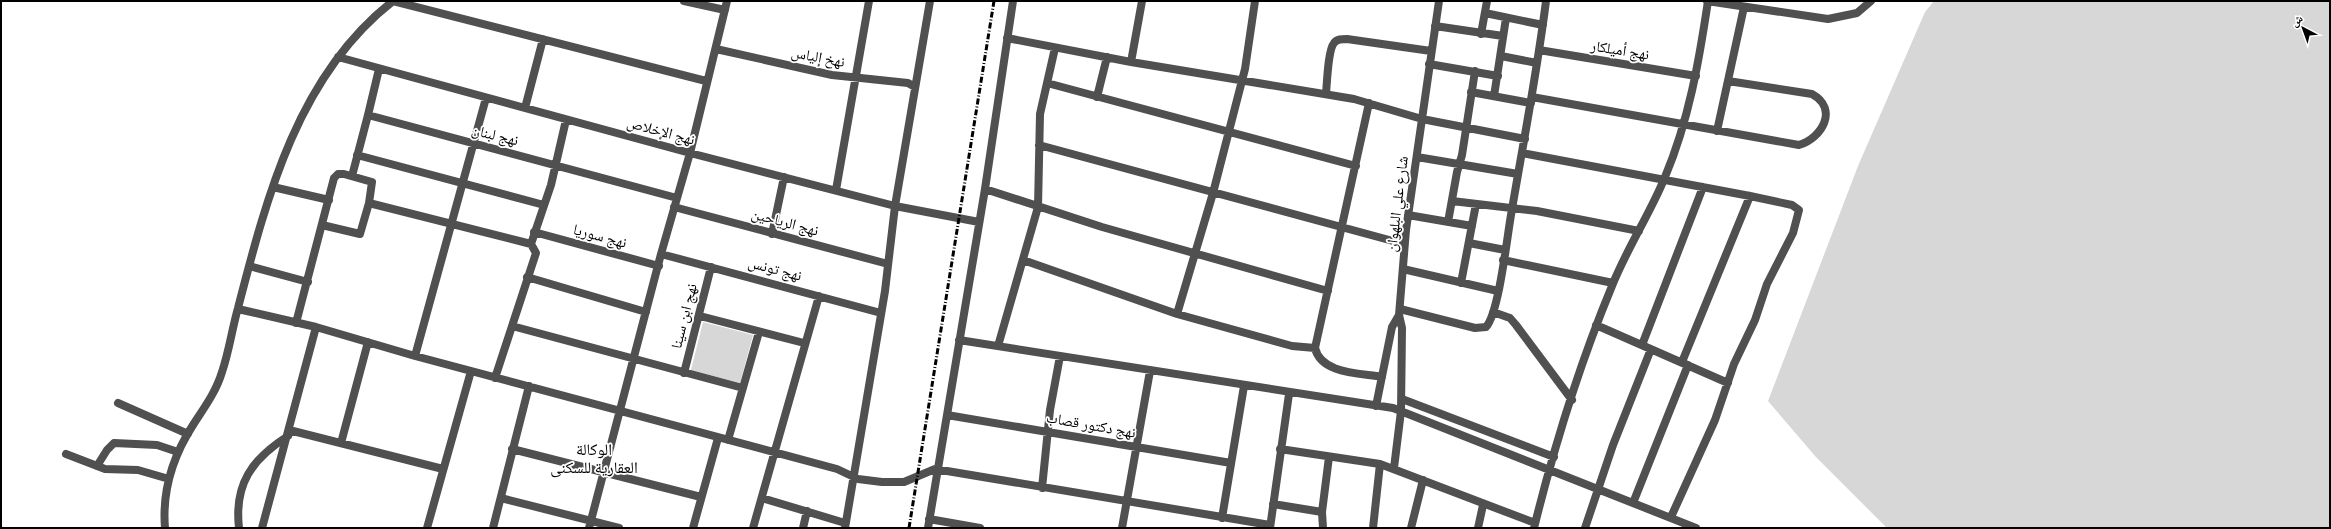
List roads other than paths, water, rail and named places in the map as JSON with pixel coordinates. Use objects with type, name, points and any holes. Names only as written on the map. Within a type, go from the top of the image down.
[{"type":"street","points":[[165,528],[166,495],[169,479],[178,452],[220,378],[249,266],[273,187],[294,131],[317,88],[338,57],[359,31],[393,1],[543,38],[706,81]]},
{"type":"street","points":[[684,1],[725,10]]},
{"type":"street","points":[[590,524],[661,254],[690,153],[706,81],[716,49],[727,1]]},
{"type":"street","points":[[836,190],[869,1]]},
{"type":"street","points":[[762,498],[845,526],[852,476],[881,313],[895,206],[930,1]]},
{"type":"street","points":[[928,528],[985,189],[1013,1]]},
{"type":"street","points":[[1131,62],[1142,1]]},
{"type":"street","points":[[1177,314],[1213,192],[1248,57],[1255,1]]},
{"type":"street","name":"شارع علي البلهوان","points":[[1394,468],[1402,411],[1402,328],[1399,312],[1404,244],[1438,1]]},
{"type":"street","points":[[1481,34],[1487,1]]},
{"type":"street","points":[[1376,406],[1392,327],[1399,312],[1475,328],[1486,327],[1493,312],[1525,139],[1546,1]]},
{"type":"street","points":[[1280,449],[1380,464],[1394,468],[1534,526],[1554,457],[1596,325],[1613,284],[1664,179],[1684,126],[1696,76],[1708,1],[1828,19],[1857,13],[1871,1]]},
{"type":"street","points":[[1717,131],[1744,7]]},
{"type":"street","points":[[1485,13],[1543,25]]},
{"type":"street","points":[[1494,96],[1506,18]]},
{"type":"street","points":[[1435,26],[1481,34],[1503,36]]},
{"type":"street","points":[[525,108],[543,38]]},
{"type":"street","points":[[1007,38],[1131,62],[1326,94],[1369,103],[1422,119],[1525,139]]},
{"type":"street","points":[[1326,94],[1332,45],[1337,40],[1347,39],[1431,51]]},
{"type":"street","points":[[998,346],[1038,207],[1040,114],[1046,83],[1056,48]]},
{"type":"street","name":"نهخ إلياس","points":[[716,49],[856,79],[868,78],[908,83],[915,87]]},
{"type":"street","name":"نهج أميلكار","points":[[1539,50],[1696,76]]},
{"type":"street","points":[[1501,56],[1537,63]]},
{"type":"street","name":"نهج الإخلاص","points":[[338,57],[566,120],[895,206],[979,222]]},
{"type":"street","points":[[1097,97],[1107,57]]},
{"type":"street","points":[[1429,64],[1498,76]]},
{"type":"street","points":[[352,176],[379,68]]},
{"type":"street","points":[[1448,222],[1475,71]]},
{"type":"street","points":[[1471,92],[1531,100],[1800,145],[1812,139],[1827,116],[1827,107],[1820,99],[1812,94],[1728,81]]},
{"type":"street","points":[[1046,83],[1228,133],[1356,166]]},
{"type":"street","points":[[415,356],[486,98]]},
{"type":"street","points":[[1369,103],[1315,348],[1318,357],[1328,366],[1382,377]]},
{"type":"street","name":"نهج لبنان","points":[[368,115],[677,198]]},
{"type":"street","points":[[531,244],[552,185],[566,120]]},
{"type":"street","points":[[1039,145],[1404,244]]},
{"type":"street","points":[[1522,153],[1664,179],[1792,205],[1797,208],[1800,213],[1789,242],[1766,284],[1755,320],[1728,383],[1715,420],[1671,517]]},
{"type":"street","points":[[357,155],[463,182],[544,205]]},
{"type":"street","points":[[1417,157],[1518,174]]},
{"type":"street","points":[[296,323],[308,282],[322,225],[336,176],[341,174],[372,182],[369,202],[360,234],[322,225]]},
{"type":"street","points":[[772,234],[784,177]]},
{"type":"street","points":[[273,187],[329,200]]},
{"type":"street","points":[[1642,345],[1703,187]]},
{"type":"street","points":[[985,189],[1038,207],[1328,291]]},
{"type":"street","points":[[1633,503],[1750,196]]},
{"type":"street","points":[[1452,201],[1512,210],[1537,212],[1639,231]]},
{"type":"street","points":[[369,202],[531,244],[536,252],[495,378]]},
{"type":"street","points":[[1461,283],[1476,204]]},
{"type":"street","name":"نهج الرياحين","points":[[674,207],[888,264]]},
{"type":"street","points":[[1408,215],[1472,226]]},
{"type":"street","name":"نهج سوريا","points":[[534,232],[659,266]]},
{"type":"street","points":[[1469,243],[1505,250]]},
{"type":"street","name":"نهج تونس","points":[[661,254],[711,266],[881,313]]},
{"type":"street","points":[[1023,260],[1177,314],[1292,346],[1315,348]]},
{"type":"street","points":[[1503,260],[1613,284]]},
{"type":"street","points":[[249,266],[308,282]]},
{"type":"street","name":"نهج ابن سينا","points":[[684,373],[700,316],[711,266]]},
{"type":"street","points":[[1403,269],[1498,291]]},
{"type":"street","points":[[528,277],[646,312]]},
{"type":"street","points":[[753,528],[775,453],[804,343],[819,296]]},
{"type":"street","points":[[238,309],[316,327],[495,378],[837,469],[852,476],[873,482],[904,482],[938,469],[1270,526],[1288,394]]},
{"type":"street","points":[[1493,312],[1510,318],[1572,400]]},
{"type":"street","points":[[700,316],[804,343]]},
{"type":"street","points":[[1596,325],[1728,383]]},
{"type":"street","points":[[512,326],[743,388]]},
{"type":"street","points":[[262,528],[316,327]]},
{"type":"street","points":[[728,440],[759,332]]},
{"type":"street","points":[[959,340],[1288,394],[1402,411],[1696,528]]},
{"type":"street","points":[[341,443],[368,342]]},
{"type":"street","points":[[1585,528],[1597,489],[1651,349]]},
{"type":"street","points":[[1042,488],[1049,432],[1050,410],[1060,356]]},
{"type":"street","points":[[427,528],[471,371]]},
{"type":"street","points":[[1122,528],[1135,448],[1150,371]]},
{"type":"street","points":[[493,528],[529,386]]},
{"type":"street","points":[[1222,518],[1244,386]]},
{"type":"street","points":[[1402,399],[1554,457]]},
{"type":"street","points":[[118,403],[188,434]]},
{"type":"street","name":"نهج دكتور قصاب","points":[[947,415],[1135,448],[1231,463]]},
{"type":"street","points":[[239,528],[237,511],[240,494],[247,474],[268,449],[288,433],[341,443],[443,469]]},
{"type":"street","points":[[693,528],[718,438]]},
{"type":"street","points":[[97,466],[107,450],[114,443],[121,442],[143,446],[157,445],[178,452]]},
{"type":"street","points":[[512,449],[701,497]]},
{"type":"street","points":[[66,454],[105,469],[138,470],[169,479]]},
{"type":"street","points":[[1323,528],[1322,512],[1329,457]]},
{"type":"street","points":[[1373,528],[1380,464]]},
{"type":"street","points":[[1411,528],[1423,480]]},
{"type":"street","points":[[501,498],[590,524],[619,528]]},
{"type":"street","points":[[1273,504],[1322,512]]},
{"type":"street","points":[[1478,528],[1483,505]]},
{"type":"street","points":[[803,528],[807,512]]},
{"type":"street","points":[[929,518],[980,528]]},
{"type":"railway","points":[[909,528],[994,1]]},
{"type":"district","name":"الوكالة العقارية للسكنى","points":[[594,458]]}]
